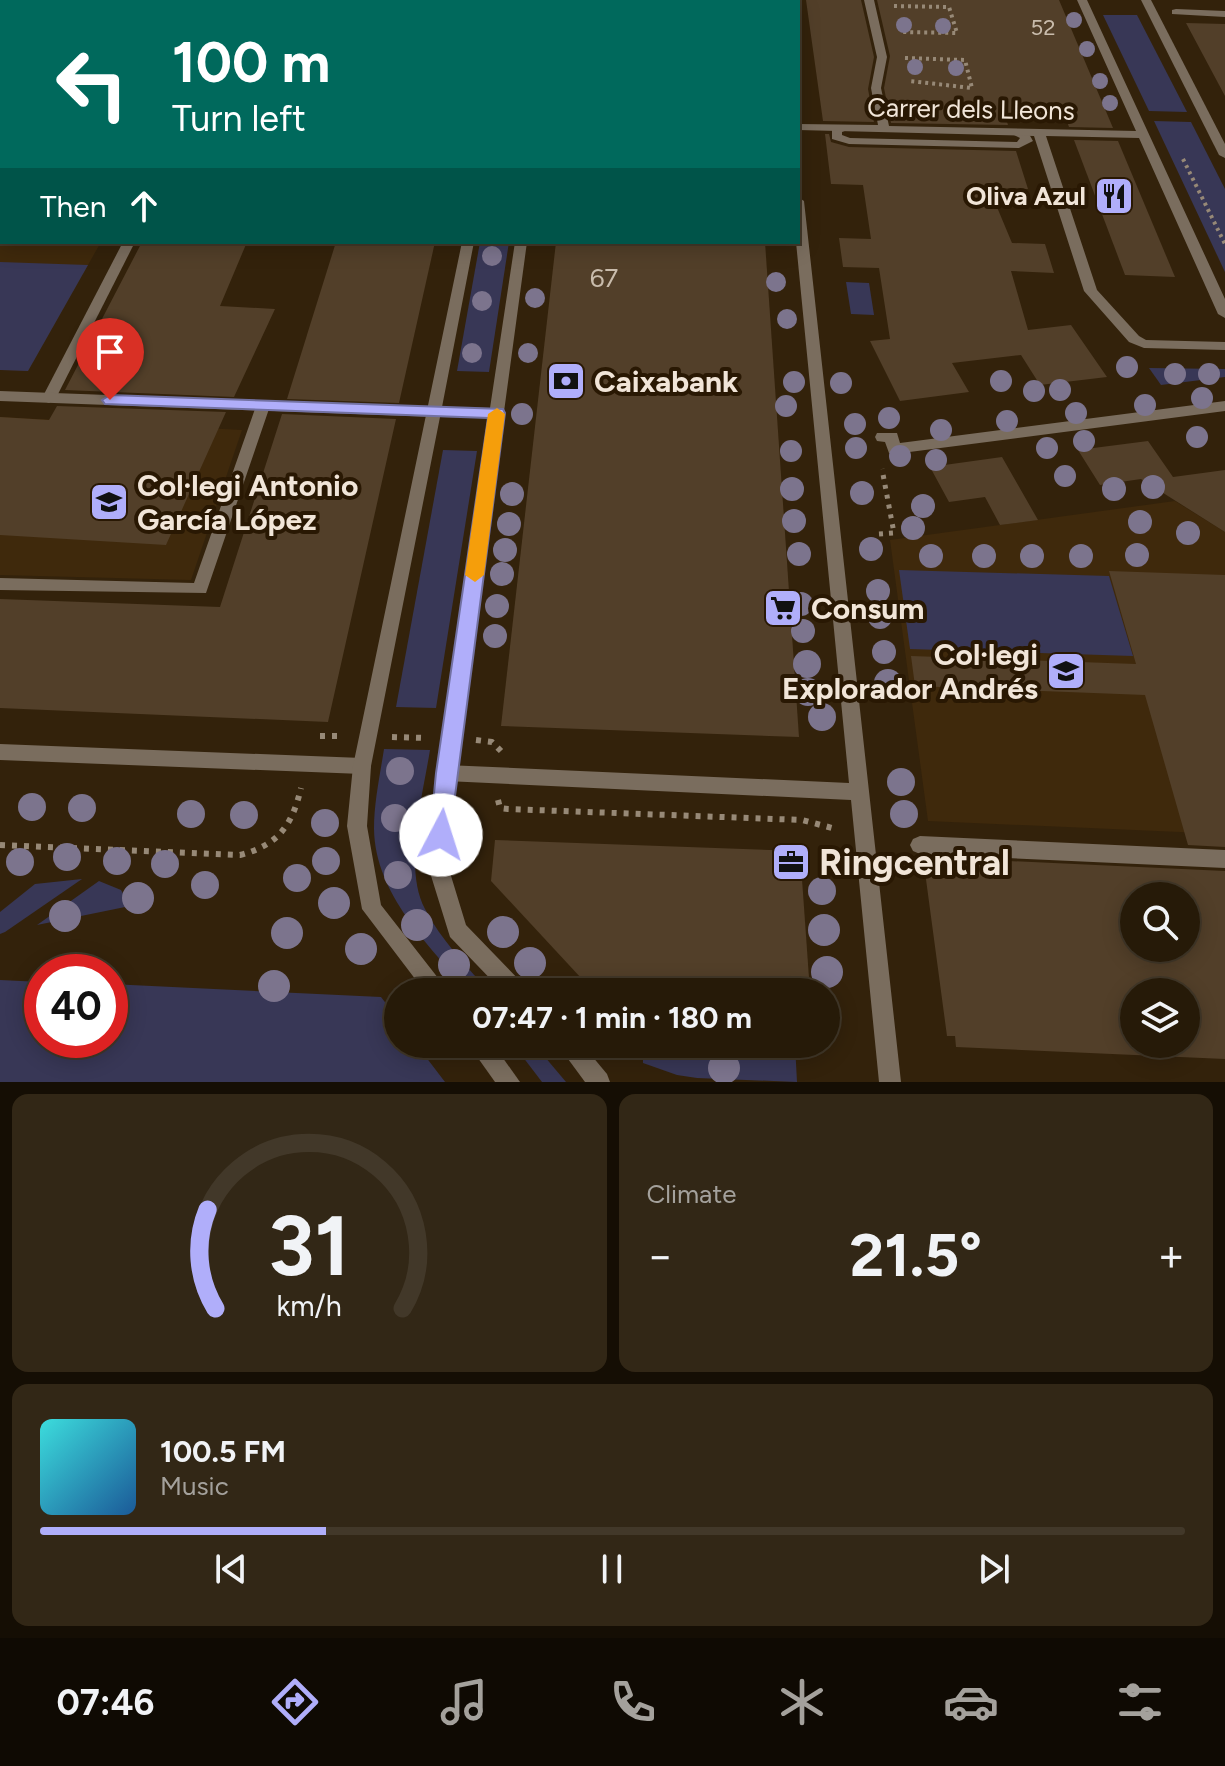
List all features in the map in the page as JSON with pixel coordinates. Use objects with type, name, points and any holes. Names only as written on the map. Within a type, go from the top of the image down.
[{"type":"street","points":[[869,0],[882,57],[876,88],[884,128]]},
{"type":"street","points":[[1082,0],[1223,307]]},
{"type":"street","points":[[1146,0],[1225,155]]},
{"type":"street","points":[[1176,12],[1225,14]]},
{"type":"street","name":"Carrer dels Lleons","points":[[800,127],[1142,135]]},
{"type":"street","points":[[847,128],[836,130],[836,137],[849,141],[1019,145],[1027,141],[1025,136],[1014,132]]},
{"type":"street","points":[[1039,133],[1095,298],[1134,339],[1144,344],[1225,346]]},
{"type":"street","points":[[800,220],[890,1082]]},
{"type":"street","points":[[49,398],[128,244]]},
{"type":"street","points":[[427,978],[372,909],[357,826],[362,766],[360,736],[436,412],[468,244]]},
{"type":"street","points":[[503,978],[457,930],[438,866],[446,773],[461,739],[497,413],[521,244]]},
{"type":"street","points":[[0,396],[497,413]]},
{"type":"street","points":[[0,584],[200,589],[263,406]]},
{"type":"street","points":[[882,437],[892,437],[894,449],[1225,406]]},
{"type":"street","points":[[0,752],[362,766]]},
{"type":"street","points":[[446,773],[860,792]]},
{"type":"street","points":[[920,845],[1225,859]]},
{"type":"street","points":[[490,1058],[509,1082]]},
{"type":"street","points":[[579,1058],[599,1082]]},
{"type":"path","points":[[894,6],[949,7],[957,33],[899,32]]},
{"type":"path","points":[[905,58],[965,60],[972,88],[910,81]]},
{"type":"path","points":[[1183,159],[1225,244]]},
{"type":"path","points":[[879,534],[894,533],[879,451],[894,449]]},
{"type":"path","points":[[0,845],[240,855],[262,850],[279,839],[295,817],[311,743],[317,737],[461,739],[498,745],[501,758]]},
{"type":"path","points":[[497,797],[500,808],[508,809],[802,820],[831,829]]},
{"type":"shaded area","points":[[1103,15],[1137,15],[1187,112],[1149,111]]},
{"type":"shaded area","points":[[1154,121],[1191,122],[1225,189],[1225,272]]},
{"type":"shaded area","points":[[0,244],[100,244],[28,371],[0,370]]},
{"type":"shaded area","points":[[480,244],[509,244],[489,372],[457,371]]},
{"type":"shaded area","points":[[0,262],[88,265],[28,371],[0,370]]},
{"type":"shaded area","points":[[846,282],[869,283],[874,315],[851,314]]},
{"type":"shaded area","points":[[1149,368],[1225,369],[1225,377],[1161,385]]},
{"type":"shaded area","name":"Col·legi Antonio García López","points":[[0,417],[242,430],[191,580],[0,575]]},
{"type":"shaded area","points":[[443,450],[477,451],[436,708],[396,707]]},
{"type":"shaded area","name":"Col·legi Explorador Andrés","points":[[1175,501],[1225,532],[1225,834],[928,821],[890,540]]},
{"type":"shaded area","points":[[899,570],[1109,576],[1133,656],[910,649]]},
{"type":"shaded area","points":[[384,749],[430,750],[415,852],[419,892],[425,909],[439,931],[477,978],[456,978],[421,937],[394,897],[377,853],[374,829]]},
{"type":"shaded area","points":[[82,879],[0,934],[0,912],[35,884]]},
{"type":"shaded area","points":[[99,881],[121,890],[130,906],[37,925]]},
{"type":"shaded area","points":[[0,980],[24,981],[24,1058],[128,1058],[128,985],[381,997],[384,1001],[384,1058],[427,1058],[445,1082],[0,1082]]},
{"type":"shaded area","points":[[524,1058],[546,1058],[566,1082],[542,1082]]},
{"type":"shaded area","points":[[643,1058],[796,1058],[797,1082],[697,1078],[677,1075],[643,1063]]},
{"type":"building","points":[[806,0],[861,0],[874,57],[868,89],[874,122],[823,121]]},
{"type":"building","points":[[877,0],[1059,0],[1113,128],[1069,127],[1065,116],[1005,115],[1008,125],[891,123],[884,88],[890,56]]},
{"type":"building","points":[[1186,23],[1225,24],[1225,96]]},
{"type":"building","points":[[825,134],[829,134],[831,142],[849,147],[1016,151],[1028,189],[989,188],[1012,243],[1045,244],[1054,273],[1011,271],[1028,330],[1071,325],[1107,377],[1040,385],[1021,355],[952,363],[969,392],[900,401],[870,341],[890,339],[879,268],[843,267],[839,238],[871,239],[863,185],[831,184]]},
{"type":"building","points":[[1074,140],[1118,141],[1175,277],[1125,275]]},
{"type":"building","points":[[141,244],[246,244],[220,306],[275,309],[234,397],[65,390]]},
{"type":"building","points":[[335,244],[435,244],[399,403],[287,399]]},
{"type":"building","points":[[556,244],[765,244],[799,737],[501,726]]},
{"type":"building","name":"Col·legi Antonio García López","points":[[57,406],[226,412],[166,545],[0,535],[0,417],[49,420]]},
{"type":"building","points":[[282,414],[396,419],[328,722],[0,708],[0,599],[220,607]]},
{"type":"building","points":[[1148,441],[1173,477],[1225,470],[1225,532],[1141,479],[1100,485],[1078,450]]},
{"type":"building","points":[[1002,457],[1038,520],[1000,525],[985,497],[949,502],[930,467]]},
{"type":"building","points":[[1109,571],[1225,575],[1225,847],[1188,845],[1145,695],[915,686],[911,656],[1136,664]]},
{"type":"building","points":[[495,840],[800,851],[809,978],[581,978],[491,881]]},
{"type":"building","points":[[923,857],[1225,871],[1225,1059],[1200,1058],[1200,978],[1120,978],[1120,1054],[956,1047],[955,1036],[947,1036]]},
{"type":"slow traffic","points":[[475,575],[497,414]]},
{"type":"place","name":"Oliva Azul","points":[[1114,196]]},
{"type":"place","name":"Caixabank","points":[[566,381]]},
{"type":"place","name":"Col·legi Antonio García López","points":[[109,502]]},
{"type":"place","name":"Consum","points":[[783,608]]},
{"type":"place","name":"Col·legi Explorador Andrés","points":[[1066,671]]},
{"type":"place","name":"Ringcentral","points":[[791,862]]},
{"type":"route","points":[[110,400],[497,413],[446,773],[441,835]]}]
